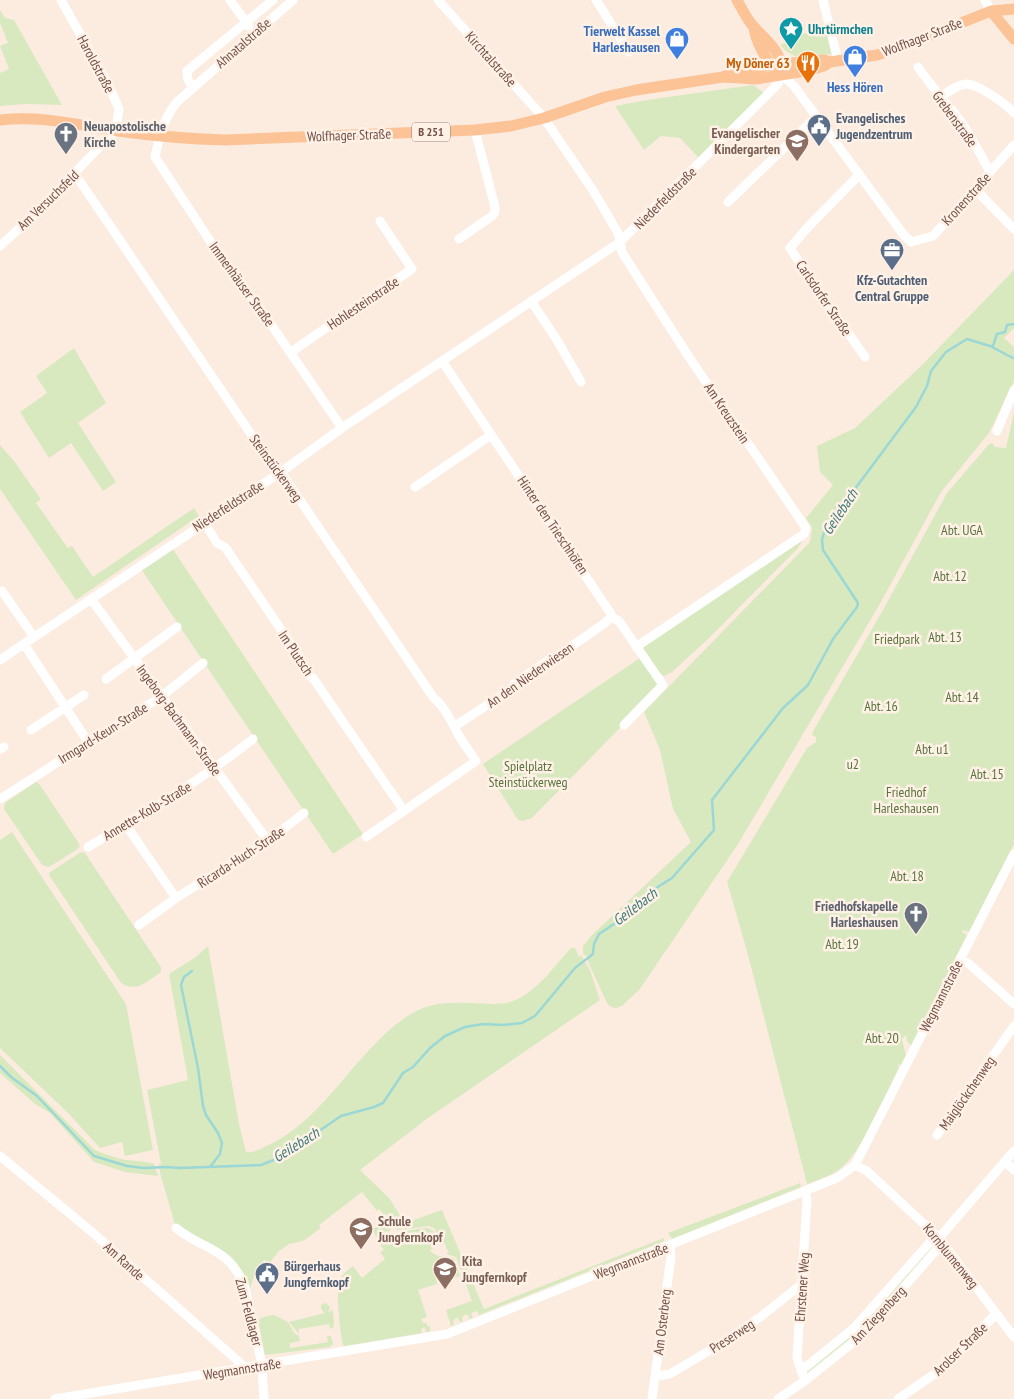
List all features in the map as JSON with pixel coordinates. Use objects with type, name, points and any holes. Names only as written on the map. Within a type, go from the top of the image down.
[{"type":"main road","points":[[737,0],[754,27],[776,52],[795,64]]},
{"type":"main road","name":"Wolfhager Straße","points":[[0,120],[14,118],[52,120],[160,136],[225,140],[475,130],[511,126],[636,90],[723,77],[739,71],[778,69],[806,71],[834,62],[877,54],[897,48],[991,11],[1014,9]]},
{"type":"main road","points":[[991,11],[1014,39]]},
{"type":"main road","points":[[754,27],[755,36],[778,69]]},
{"type":"main road","points":[[776,52],[778,69]]},
{"type":"main road","name":"Wolfhager Straße","points":[[778,69],[795,64],[824,60],[834,62]]},
{"type":"street","name":"Haroldstraße","points":[[62,0],[108,84],[119,109],[116,130]]},
{"type":"street","points":[[230,0],[255,32]]},
{"type":"street","name":"Ahnatalstraße","points":[[193,86],[188,80],[187,71],[272,0]]},
{"type":"street","name":"Ahnatalstraße","points":[[160,136],[170,110],[193,86],[293,0]]},
{"type":"street","name":"Kirchtalstraße","points":[[438,0],[544,118]]},
{"type":"street","points":[[596,0],[629,52]]},
{"type":"street","points":[[823,0],[834,62]]},
{"type":"street","points":[[985,0],[991,11]]},
{"type":"street","name":"Grebenstraße","points":[[918,67],[958,118],[990,172]]},
{"type":"street","points":[[778,69],[794,86],[858,175]]},
{"type":"street","name":"Niederfeldstraße","points":[[0,660],[620,242],[778,84],[778,69]]},
{"type":"street","points":[[941,97],[958,86],[966,84],[976,85],[1014,113]]},
{"type":"street","points":[[728,202],[816,117]]},
{"type":"street","name":"Am Kreuzstein","points":[[544,118],[594,192],[618,233],[622,252],[680,344],[806,530],[804,534],[636,647]]},
{"type":"street","name":"Am Versuchsfeld","points":[[0,246],[75,174],[116,130]]},
{"type":"street","points":[[459,239],[495,212],[475,130]]},
{"type":"street","name":"Immenhäuser Straße","points":[[160,136],[155,157],[235,279],[259,307],[342,428]]},
{"type":"street","name":"Kronenstraße","points":[[858,175],[911,242],[933,236],[1014,145]]},
{"type":"street","name":"Steinstückerweg","points":[[75,174],[278,474],[285,478],[433,697],[455,726],[476,761],[404,811]]},
{"type":"street","name":"Carlsdorfer Straße","points":[[858,175],[790,248],[865,357]]},
{"type":"street","points":[[975,189],[1014,229]]},
{"type":"street","name":"Hohlesteinstraße","points":[[291,352],[412,269],[380,222]]},
{"type":"street","points":[[531,301],[558,340],[581,382]]},
{"type":"street","name":"Hinter den Trieschhöfen","points":[[442,361],[611,611],[608,620],[619,621],[663,685],[624,725]]},
{"type":"street","points":[[997,431],[1014,390]]},
{"type":"street","points":[[415,487],[491,435]]},
{"type":"street","name":"Im Plutsch","points":[[204,522],[217,543],[225,547],[299,656],[301,665],[308,675],[313,678],[404,811]]},
{"type":"street","points":[[2,591],[34,637]]},
{"type":"street","name":"Ingeborg-Bachmann-Straße","points":[[90,599],[268,841]]},
{"type":"street","name":"An den Niederwiesen","points":[[455,726],[510,690],[514,684],[608,620]]},
{"type":"street","points":[[106,680],[177,627]]},
{"type":"street","points":[[24,644],[88,742]]},
{"type":"street","name":"Irmgard-Keun-Straße","points":[[0,799],[162,696],[203,663]]},
{"type":"street","points":[[31,730],[84,695]]},
{"type":"street","name":"Annette-Kolb-Straße","points":[[88,847],[215,769],[254,739]]},
{"type":"street","points":[[366,837],[404,811]]},
{"type":"street","name":"Ricarda-Huch-Straße","points":[[139,925],[176,898],[268,841],[304,813]]},
{"type":"street","points":[[126,825],[176,898]]},
{"type":"street","name":"Wegmannstraße","points":[[55,1399],[447,1334],[837,1178],[855,1165],[1014,854]]},
{"type":"street","points":[[960,959],[968,963],[1014,1004]]},
{"type":"street","name":"Maiglöckchenweg","points":[[938,1135],[1014,1026]]},
{"type":"street","name":"Am Ziegenberg","points":[[778,1399],[806,1380],[862,1335],[937,1250],[939,1238],[1014,1151]]},
{"type":"street","name":"Am Rande","points":[[0,1156],[92,1232],[246,1368]]},
{"type":"street","points":[[1006,1161],[1014,1170]]},
{"type":"street","name":"Kornblumenweg","points":[[855,1165],[866,1171],[939,1238],[1014,1337]]},
{"type":"street","name":"Ehrstener Weg","points":[[805,1192],[807,1200],[797,1358],[806,1380]]},
{"type":"street","name":"Zum Feldlager","points":[[176,1228],[226,1258],[240,1275],[245,1287],[262,1365],[264,1399]]},
{"type":"street","name":"Am Ziegenberg","points":[[801,1371],[854,1328],[932,1240],[939,1238]]},
{"type":"street","name":"Am Osterberg","points":[[652,1399],[671,1256],[670,1246]]},
{"type":"street","name":"Preserweg","points":[[656,1376],[670,1374],[722,1343],[759,1318],[802,1284]]},
{"type":"street","name":"Arolser Straße","points":[[898,1399],[942,1370],[996,1314]]},
{"type":"green space","points":[[0,10],[5,18],[14,20],[62,105],[26,104],[0,106],[0,73],[9,69],[0,46],[8,43],[0,23]]},
{"type":"green space","points":[[825,24],[833,54],[797,57],[787,52],[780,45]]},
{"type":"green space","points":[[753,85],[764,93],[699,158],[680,138],[661,136],[644,150],[615,106],[647,100]]},
{"type":"green space","points":[[1014,270],[1014,328],[1004,338],[1014,347],[1014,381],[989,433],[941,492],[881,602],[738,844],[640,989],[622,1006],[611,1007],[607,1003],[588,962],[588,957],[583,954],[583,946],[591,936],[691,842],[673,809],[660,750],[644,712],[810,542],[812,528],[806,518],[833,485],[820,472],[817,446],[855,428],[921,366]]},
{"type":"green space","points":[[74,348],[106,403],[78,423],[116,482],[103,491],[71,443],[49,458],[20,412],[47,393],[36,376]]},
{"type":"green space","name":"Friedhof Harleshausen","points":[[1014,412],[1014,844],[969,932],[963,930],[962,932],[967,935],[911,1046],[907,1041],[906,1035],[902,1039],[906,1056],[901,1065],[898,1064],[899,1067],[865,1137],[848,1162],[839,1170],[807,1184],[747,951],[727,882],[807,748],[816,742],[816,737],[812,733],[947,493],[989,444],[992,443],[995,447],[1006,448]]},
{"type":"green space","points":[[0,445],[41,499],[36,503],[68,548],[72,546],[93,577],[194,508],[199,516],[76,600],[0,489]]},
{"type":"green space","points":[[801,539],[802,541],[798,548],[708,639],[672,672],[664,676],[653,668],[643,647]]},
{"type":"green space","points":[[172,548],[363,834],[333,854],[141,569]]},
{"type":"green space","name":"Spielplatz Steinstückerweg","points":[[640,658],[658,684],[656,691],[532,818],[523,821],[518,820],[483,764]]},
{"type":"green space","points":[[36,782],[40,785],[80,845],[78,849],[49,867],[42,865],[4,809],[5,803]]},
{"type":"green space","points":[[12,832],[126,1004],[153,1150],[125,1156],[122,1142],[100,1148],[68,1113],[0,1048],[0,840]]},
{"type":"green space","points":[[81,852],[85,853],[161,967],[161,972],[142,985],[132,987],[121,983],[49,875],[50,872]]},
{"type":"green space","points":[[208,946],[239,1124],[246,1152],[260,1149],[283,1137],[301,1124],[333,1092],[378,1041],[394,1026],[413,1013],[439,1004],[497,1004],[513,1001],[530,991],[571,948],[575,948],[579,957],[581,955],[590,970],[600,1000],[428,1118],[360,1170],[389,1198],[405,1223],[442,1210],[484,1309],[664,1238],[664,1241],[479,1315],[477,1311],[471,1313],[473,1318],[470,1319],[467,1314],[462,1317],[463,1321],[460,1322],[458,1318],[453,1320],[454,1325],[451,1326],[446,1310],[472,1301],[456,1257],[446,1254],[449,1252],[446,1245],[434,1228],[429,1226],[398,1230],[392,1227],[390,1231],[382,1232],[376,1237],[373,1229],[387,1219],[379,1209],[377,1211],[362,1192],[319,1225],[321,1228],[303,1241],[289,1244],[279,1251],[270,1262],[264,1260],[255,1272],[249,1293],[234,1266],[176,1228],[160,1173],[159,1164],[161,1164],[147,1090],[188,1080],[169,974],[196,957]]},
{"type":"green space","points":[[0,1055],[95,1150],[122,1159],[154,1164],[158,1176],[125,1172],[94,1162],[50,1113],[35,1104],[0,1073]]},
{"type":"green space","points":[[800,1183],[801,1187],[672,1239],[668,1233]]},
{"type":"green space","points":[[428,1228],[435,1232],[438,1239],[435,1239],[431,1246],[433,1250],[430,1249],[431,1252],[440,1256],[454,1258],[460,1276],[454,1278],[454,1274],[449,1268],[435,1267],[437,1284],[418,1290],[427,1317],[421,1319],[423,1323],[427,1323],[427,1326],[430,1326],[430,1331],[426,1332],[425,1327],[421,1329],[422,1333],[343,1345],[338,1302],[338,1286],[341,1277],[353,1266],[362,1278],[385,1259],[380,1252],[384,1250],[380,1244],[382,1243],[381,1241],[393,1235],[415,1229]]},
{"type":"green space","points":[[932,1243],[935,1246],[860,1332],[807,1374],[806,1371]]},
{"type":"green space","points":[[326,1303],[330,1307],[328,1312],[333,1310],[333,1328],[330,1329],[329,1324],[299,1329],[299,1334],[289,1322],[325,1313],[321,1307],[322,1304]]},
{"type":"green space","points":[[274,1315],[288,1322],[294,1333],[299,1336],[300,1341],[290,1343],[290,1348],[328,1342],[327,1336],[331,1336],[333,1344],[330,1347],[265,1355],[258,1320]]},
{"type":"waterway","name":"Geilebach","points":[[0,1066],[11,1077],[37,1096],[94,1156],[127,1166],[144,1168],[261,1165],[281,1157],[341,1116],[383,1103],[403,1073],[413,1067],[430,1048],[445,1036],[465,1027],[483,1024],[503,1025],[522,1023],[535,1016],[575,968],[593,954],[594,944],[599,934],[617,922],[626,913],[640,905],[653,890],[672,878],[714,830],[712,800],[783,708],[808,685],[833,639],[857,607],[858,603],[823,550],[822,540],[825,529],[916,407],[927,386],[931,371],[946,352],[967,339],[993,346],[997,334],[1005,332],[1007,325],[1014,324]]},
{"type":"waterway","points":[[990,346],[1013,358]]},
{"type":"waterway","points":[[192,971],[184,977],[181,985],[198,1068],[203,1106],[222,1143],[220,1154],[210,1167]]},
{"type":"place","name":"Uhrtürmchen","points":[[791,50]]},
{"type":"place","name":"Tierwelt Kassel Harleshausen","points":[[677,60]]},
{"type":"place","name":"Hess Hören","points":[[855,78]]},
{"type":"place","name":"My Döner 63","points":[[808,84]]},
{"type":"place","name":"Evangelisches Jugendzentrum","points":[[819,147]]},
{"type":"place","name":"Neuapostolische Kirche","points":[[66,155]]},
{"type":"place","name":"Evangelischer Kindergarten","points":[[797,162]]},
{"type":"place","name":"Kfz-Gutachten Central Gruppe","points":[[892,271]]},
{"type":"place","name":"Friedhofskapelle Harleshausen","points":[[916,935]]},
{"type":"place","name":"Schule Jungfernkopf","points":[[361,1250]]},
{"type":"place","name":"Kita Jungfernkopf","points":[[445,1290]]},
{"type":"place","name":"Bürgerhaus Jungfernkopf","points":[[267,1295]]},
{"type":"park label","name":"Abt. UGA","points":[[962,530]]},
{"type":"park label","name":"Abt. 12","points":[[950,576]]},
{"type":"park label","name":"Abt. 13","points":[[945,637]]},
{"type":"park label","name":"Friedpark","points":[[897,639]]},
{"type":"park label","name":"Abt. 14","points":[[962,697]]},
{"type":"park label","name":"Abt. 16","points":[[881,706]]},
{"type":"park label","name":"Abt. u1","points":[[932,749]]},
{"type":"park label","name":"u2","points":[[853,764]]},
{"type":"park label","name":"Abt. 15","points":[[987,774]]},
{"type":"park label","name":"Abt. 18","points":[[907,876]]},
{"type":"park label","name":"Abt. 19","points":[[842,944]]},
{"type":"park label","name":"Abt. 20","points":[[882,1038]]}]
